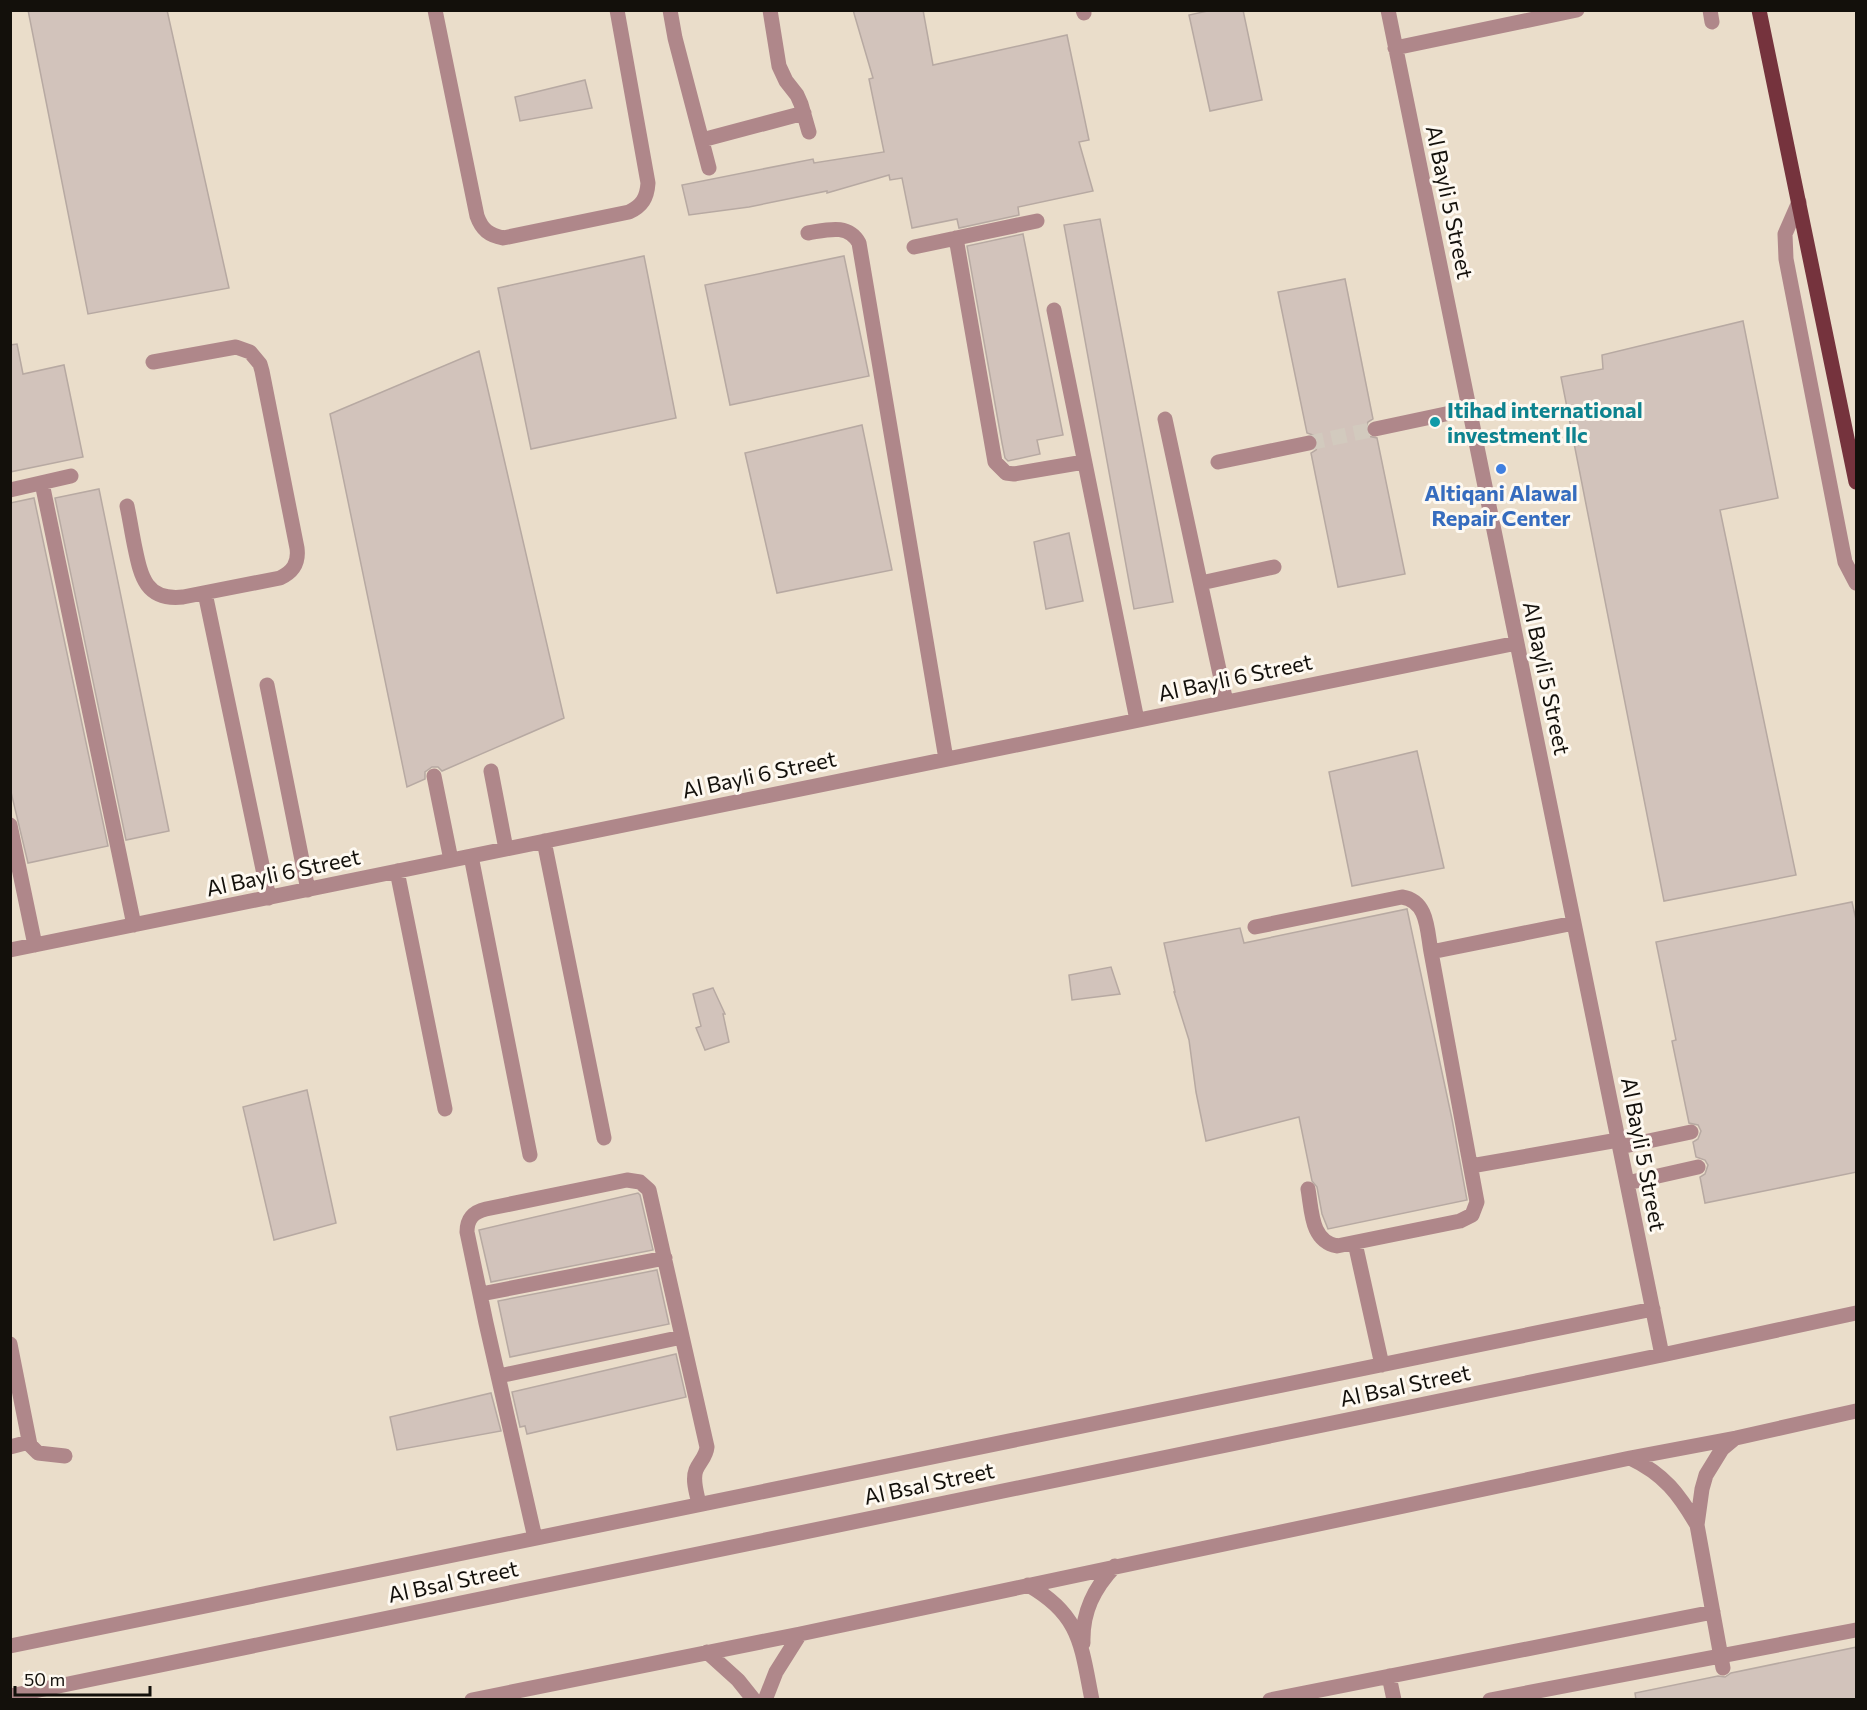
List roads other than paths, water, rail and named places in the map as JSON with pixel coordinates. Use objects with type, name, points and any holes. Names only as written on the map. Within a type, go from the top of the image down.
[{"type":"main road","points":[[1759,10],[1857,482]]},
{"type":"street","points":[[435,10],[477,216],[486,232],[503,238],[628,212],[637,208],[648,193],[617,10]]},
{"type":"street","points":[[670,10],[675,38],[709,168]]},
{"type":"street","points":[[770,10],[779,66],[786,81],[797,94],[808,132]]},
{"type":"street","name":"Al Bayli 5 Street","points":[[1388,10],[1662,1355]]},
{"type":"street","points":[[1395,48],[1577,10]]},
{"type":"street","points":[[702,140],[804,113]]},
{"type":"street","points":[[1799,202],[1785,234],[1786,259],[1845,562],[1857,583]]},
{"type":"street","points":[[914,247],[1037,221]]},
{"type":"street","points":[[808,232],[846,230],[856,238],[860,249],[946,759]]},
{"type":"street","points":[[956,238],[995,462],[1006,472],[1014,474],[1084,462]]},
{"type":"street","points":[[1054,310],[1137,720]]},
{"type":"street","points":[[127,506],[142,577],[154,592],[163,597],[173,598],[205,593],[280,578],[292,570],[298,556],[260,364],[250,352],[236,347],[153,362]]},
{"type":"street","points":[[1375,429],[1469,409]]},
{"type":"street","points":[[1165,419],[1226,702]]},
{"type":"street","points":[[1218,462],[1309,442]]},
{"type":"street","points":[[10,490],[71,476]]},
{"type":"street","points":[[42,483],[134,925]]},
{"type":"street","points":[[1201,584],[1274,567]]},
{"type":"street","points":[[205,593],[268,897]]},
{"type":"street","name":"Al Bayli 6 Street","points":[[10,950],[1517,643]]},
{"type":"street","points":[[267,685],[308,890]]},
{"type":"street","points":[[491,771],[506,849]]},
{"type":"street","points":[[434,776],[451,860]]},
{"type":"street","points":[[10,825],[35,945]]},
{"type":"street","points":[[544,841],[604,1138]]},
{"type":"street","points":[[471,856],[530,1155]]},
{"type":"street","points":[[396,872],[445,1109]]},
{"type":"street","points":[[1255,927],[1402,897],[1416,902],[1421,907],[1477,1202],[1472,1215],[1467,1219],[1337,1246],[1330,1245],[1318,1235],[1308,1189]]},
{"type":"street","points":[[1431,952],[1574,923]]},
{"type":"street","points":[[1471,1166],[1691,1132]]},
{"type":"street","points":[[1627,1183],[1698,1167]]},
{"type":"street","points":[[535,1538],[467,1232],[470,1219],[474,1214],[486,1209],[616,1182],[634,1180],[645,1185],[649,1190],[707,1447],[705,1457],[695,1471],[699,1504]]},
{"type":"street","points":[[1355,1243],[1382,1365]]},
{"type":"street","points":[[481,1294],[665,1258]]},
{"type":"street","points":[[10,1646],[1653,1309]]},
{"type":"street","name":"Al Bsal Street","points":[[10,1696],[1857,1313]]},
{"type":"street","points":[[499,1376],[682,1336]]},
{"type":"street","points":[[10,1344],[32,1448],[38,1453],[65,1456]]},
{"type":"street","points":[[472,1700],[800,1634],[1857,1411]]},
{"type":"street","points":[[1722,1662],[1697,1525],[1706,1475],[1722,1449],[1736,1438]]},
{"type":"street","points":[[10,1447],[30,1442]]},
{"type":"street","points":[[1630,1458],[1650,1469],[1668,1483],[1678,1494],[1697,1525]]},
{"type":"street","points":[[1083,1652],[1083,1628],[1090,1600],[1101,1582],[1115,1566]]},
{"type":"street","points":[[1028,1585],[1046,1596],[1061,1610],[1076,1630],[1083,1652],[1092,1700]]},
{"type":"street","points":[[1270,1700],[1713,1612]]},
{"type":"street","points":[[1490,1700],[1722,1662],[1857,1630]]},
{"type":"street","points":[[765,1700],[776,1672],[800,1634]]},
{"type":"street","points":[[707,1652],[738,1680],[754,1700]]},
{"type":"street","points":[[1389,1676],[1394,1700]]},
{"type":"tunnel","points":[[1309,443],[1375,429]]},
{"type":"place","name":"Itihad international investment llc","points":[[1435,422]]},
{"type":"place","name":"Altiqani Alawal Repair Center","points":[[1501,469]]}]
